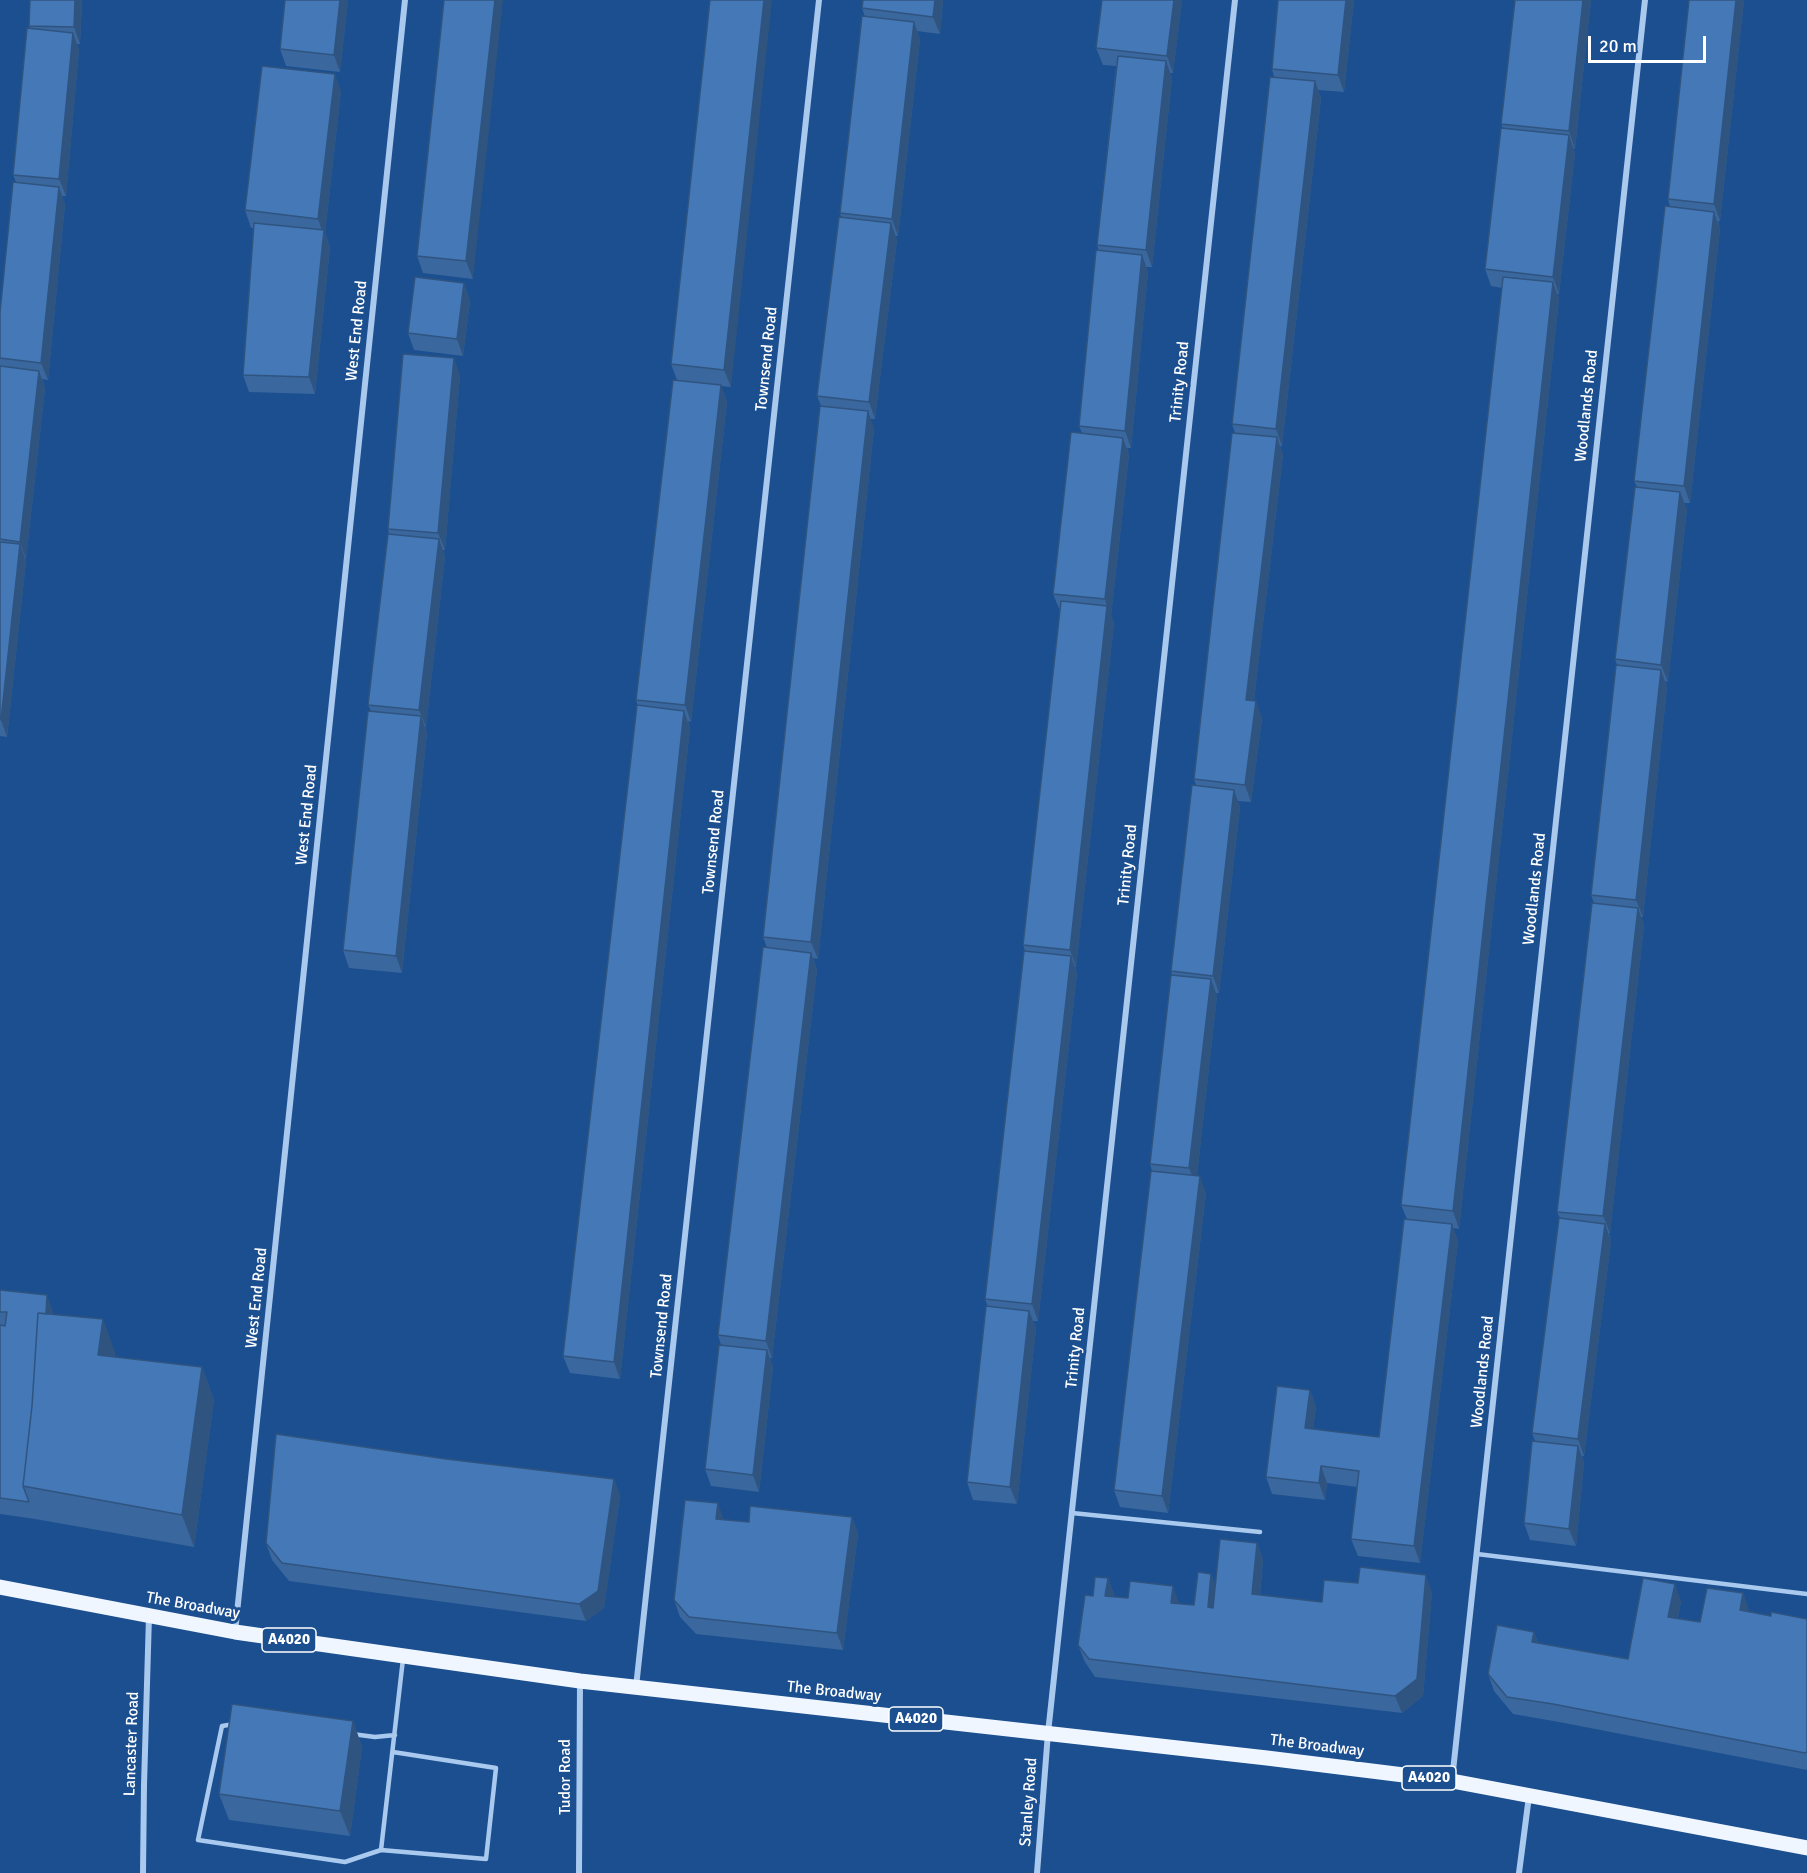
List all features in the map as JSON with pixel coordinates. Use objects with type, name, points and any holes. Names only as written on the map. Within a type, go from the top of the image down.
[{"type":"main road","name":"The Broadway","points":[[0,1587],[235,1632],[580,1682],[1048,1733],[1452,1781],[1807,1848]]},
{"type":"street","name":"West End Road","points":[[235,1632],[405,0]]},
{"type":"street","name":"Townsend Road","points":[[636,1688],[819,0]]},
{"type":"street","name":"Trinity Road","points":[[1048,1733],[1235,0]]},
{"type":"street","name":"Woodlands Road","points":[[1452,1781],[1645,0]]},
{"type":"street","name":"Lancaster Road","points":[[143,1873],[149,1616]]},
{"type":"street","name":"Tudor Road","points":[[579,1873],[580,1682]]},
{"type":"street","name":"Stanley Road","points":[[1037,1873],[1048,1733]]},
{"type":"street","points":[[1519,1873],[1529,1796]]},
{"type":"lane","points":[[1072,1513],[1260,1532]]},
{"type":"lane","points":[[1477,1554],[1807,1594]]},
{"type":"lane","points":[[381,1850],[404,1656]]},
{"type":"lane","points":[[238,1723],[222,1726],[198,1840],[345,1862],[381,1850],[486,1859],[496,1768],[393,1752]]},
{"type":"lane","points":[[351,1734],[375,1737],[395,1735]]},
{"type":"building","points":[[30,0],[75,0],[74,27],[29,26]]},
{"type":"building","points":[[285,0],[340,0],[334,55],[280,49]]},
{"type":"building","points":[[444,0],[495,0],[466,261],[417,256]]},
{"type":"building","points":[[710,0],[764,0],[724,370],[671,364]]},
{"type":"building","points":[[863,0],[935,0],[933,17],[862,8]]},
{"type":"building","points":[[1102,0],[1174,0],[1167,56],[1096,48]]},
{"type":"building","points":[[1278,0],[1346,0],[1338,75],[1272,69]]},
{"type":"building","points":[[1515,0],[1583,0],[1569,131],[1501,124]]},
{"type":"building","points":[[1689,0],[1736,0],[1714,204],[1668,199]]},
{"type":"building","points":[[862,16],[914,22],[892,219],[840,213]]},
{"type":"building","points":[[27,28],[73,33],[59,179],[13,175]]},
{"type":"building","points":[[1118,56],[1166,61],[1146,250],[1097,245]]},
{"type":"building","points":[[262,66],[335,74],[318,219],[245,210]]},
{"type":"building","points":[[1270,77],[1315,81],[1276,429],[1232,424]]},
{"type":"building","points":[[1501,128],[1569,135],[1553,277],[1485,269]]},
{"type":"building","points":[[13,182],[59,187],[41,363],[0,358],[0,312]]},
{"type":"building","points":[[1665,206],[1714,212],[1684,486],[1634,481]]},
{"type":"building","points":[[839,217],[891,223],[869,402],[817,396]]},
{"type":"building","points":[[254,223],[324,230],[309,377],[243,375]]},
{"type":"building","points":[[1096,250],[1142,255],[1125,431],[1079,426]]},
{"type":"building","points":[[415,277],[464,283],[457,339],[408,333]]},
{"type":"building","points":[[1503,277],[1553,282],[1453,1211],[1401,1205]]},
{"type":"building","points":[[403,354],[454,358],[438,533],[388,529]]},
{"type":"building","points":[[0,366],[39,371],[20,542],[0,539]]},
{"type":"building","points":[[673,380],[721,385],[685,705],[636,700]]},
{"type":"building","points":[[820,406],[868,411],[811,942],[763,937]]},
{"type":"building","points":[[1071,432],[1123,438],[1105,599],[1053,594]]},
{"type":"building","points":[[1232,433],[1277,437],[1246,700],[1256,701],[1245,785],[1194,779]]},
{"type":"building","points":[[1635,487],[1680,492],[1661,665],[1615,659]]},
{"type":"building","points":[[388,534],[439,539],[419,710],[368,705]]},
{"type":"building","points":[[0,542],[20,544],[1,720],[0,719]]},
{"type":"building","points":[[1061,601],[1107,606],[1070,950],[1023,945]]},
{"type":"building","points":[[1616,665],[1661,670],[1636,900],[1591,895]]},
{"type":"building","points":[[637,705],[684,711],[614,1362],[563,1356]]},
{"type":"building","points":[[368,711],[421,716],[396,956],[343,950]]},
{"type":"building","points":[[1192,785],[1234,790],[1213,976],[1171,971]]},
{"type":"building","points":[[1592,903],[1638,908],[1603,1216],[1557,1212]]},
{"type":"building","points":[[763,947],[811,953],[766,1341],[718,1335]]},
{"type":"building","points":[[1024,951],[1071,956],[1032,1304],[985,1299]]},
{"type":"building","points":[[1171,975],[1211,979],[1189,1168],[1150,1164]]},
{"type":"building","points":[[1151,1171],[1200,1176],[1162,1496],[1114,1490]]},
{"type":"building","points":[[1559,1218],[1605,1224],[1578,1439],[1532,1433]]},
{"type":"building","points":[[1404,1219],[1452,1224],[1414,1546],[1351,1539],[1359,1471],[1321,1466],[1319,1483],[1266,1477],[1277,1386],[1310,1390],[1305,1428],[1379,1437]]},
{"type":"building","points":[[0,1290],[47,1295],[46,1314],[38,1313],[32,1406],[23,1486],[29,1502],[0,1498],[0,1325],[5,1326],[7,1312],[0,1312]]},
{"type":"building","points":[[986,1306],[1029,1311],[1010,1487],[967,1482]]},
{"type":"building","points":[[38,1313],[103,1319],[98,1355],[202,1367],[182,1515],[23,1486],[32,1406]]},
{"type":"building","points":[[719,1345],[767,1350],[753,1475],[705,1469]]},
{"type":"building","points":[[276,1434],[446,1459],[614,1479],[598,1591],[579,1604],[282,1563],[266,1543]]},
{"type":"building","points":[[1532,1441],[1578,1446],[1569,1529],[1524,1523]]},
{"type":"building","points":[[685,1500],[718,1503],[716,1519],[749,1522],[750,1506],[852,1517],[837,1633],[689,1617],[674,1600]]},
{"type":"building","points":[[1220,1539],[1257,1543],[1252,1594],[1322,1602],[1324,1580],[1358,1583],[1360,1567],[1426,1575],[1417,1679],[1395,1696],[1089,1659],[1078,1645],[1085,1595],[1093,1596],[1095,1577],[1108,1578],[1105,1596],[1128,1598],[1130,1581],[1173,1586],[1171,1603],[1194,1605],[1198,1572],[1211,1574],[1208,1607],[1213,1608]]},
{"type":"building","points":[[1643,1578],[1675,1584],[1668,1617],[1700,1622],[1707,1588],[1743,1593],[1740,1610],[1771,1616],[1771,1612],[1807,1619],[1807,1752],[1507,1697],[1488,1674],[1497,1625],[1534,1632],[1532,1642],[1628,1659]]},
{"type":"building","points":[[232,1704],[353,1721],[340,1811],[219,1794]]}]
